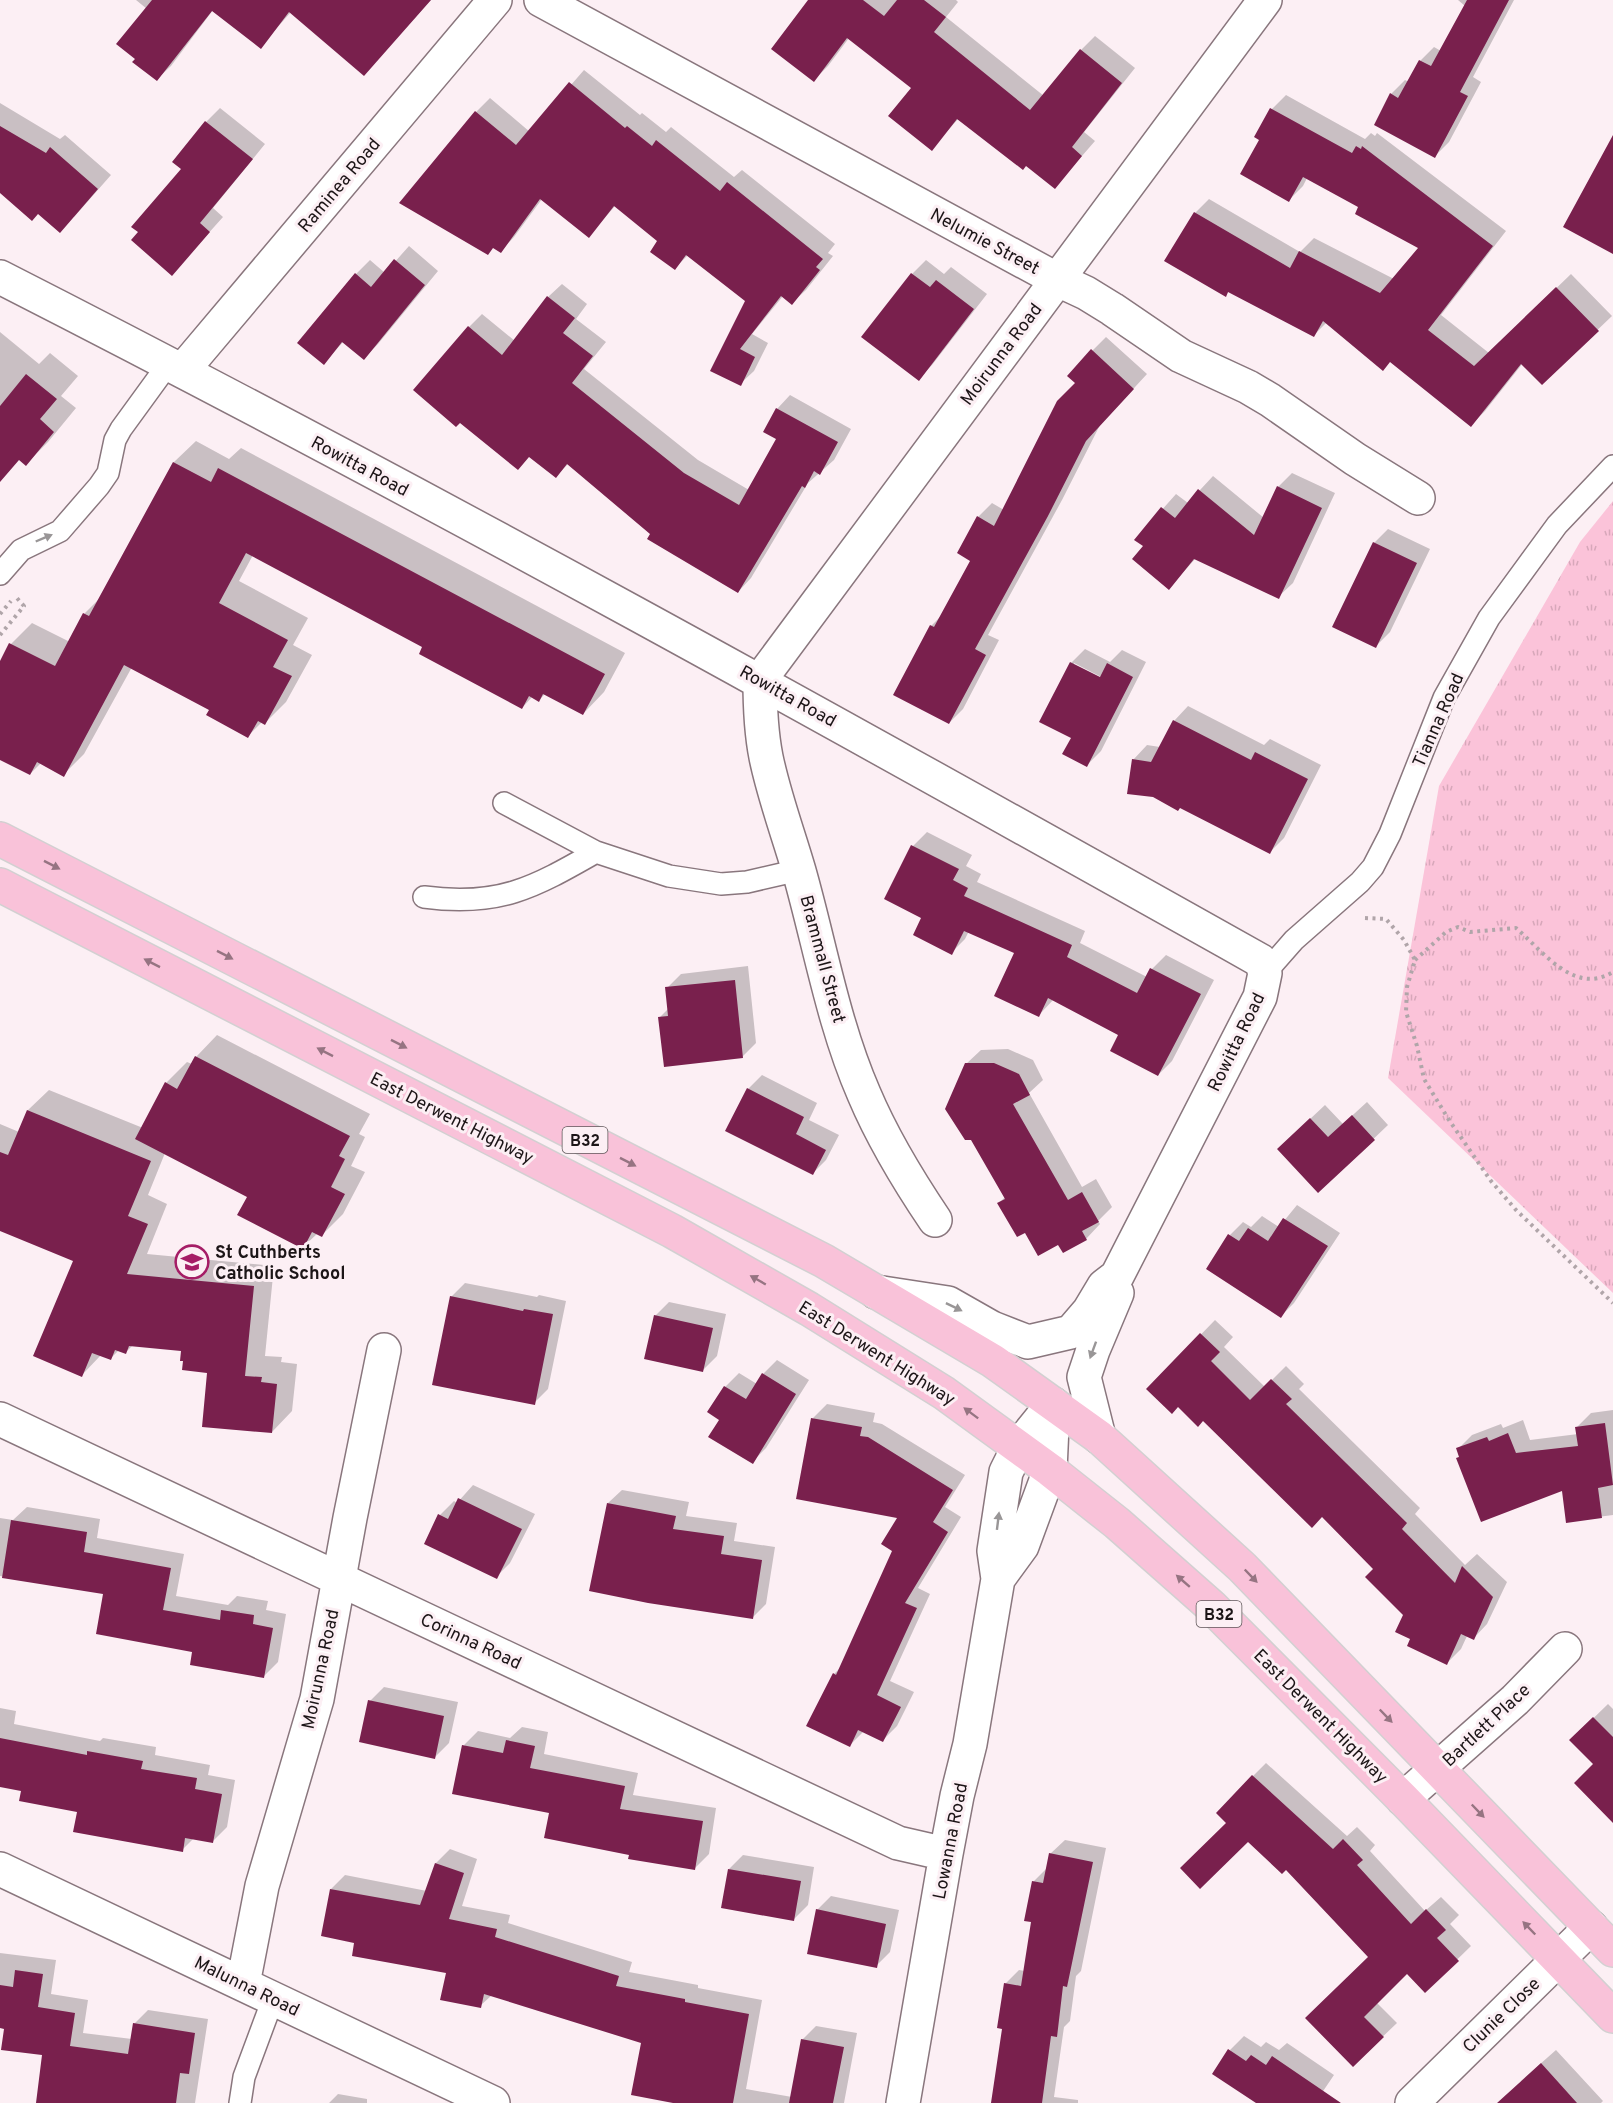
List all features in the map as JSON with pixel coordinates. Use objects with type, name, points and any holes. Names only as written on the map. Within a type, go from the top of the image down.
[{"type":"main road","name":"B32","points":[[0,839],[824,1261],[993,1361],[1099,1437],[1242,1567],[1613,1950]]},
{"type":"main road","name":"East Derwent Highway","points":[[0,885],[672,1231],[809,1309],[944,1393],[1019,1446],[1117,1523],[1211,1606],[1403,1799],[1613,2016]]},
{"type":"street","name":"Raminea Road","points":[[176,367],[495,0]]},
{"type":"street","name":"Nelumie Street","points":[[541,0],[1056,279],[1086,293],[1181,356],[1248,387],[1270,400],[1355,459],[1418,498]]},
{"type":"street","name":"Moirunna Road","points":[[760,680],[1265,0]]},
{"type":"street","name":"Rowitta Road","points":[[0,277],[176,367],[760,680],[1261,961],[1266,973],[1260,997],[1118,1276],[1118,1290],[1084,1377],[1099,1437]]},
{"type":"street","name":"Brammall Street","points":[[760,680],[761,729],[773,789],[799,870],[834,1006],[864,1093],[903,1173],[935,1220]]},
{"type":"street","name":"Rowitta Road","points":[[876,1292],[948,1303],[992,1328],[1028,1342],[1071,1332],[1089,1311],[1104,1286],[1118,1276]]},
{"type":"street","name":"Moirunna Road","points":[[243,1984],[262,1886],[317,1699],[384,1350]]},
{"type":"street","name":"Lowanna Road","points":[[903,2103],[946,1854],[970,1744],[998,1579],[994,1551],[1006,1472],[1019,1446],[1053,1404]]},
{"type":"street","name":"Lowanna Road","points":[[998,1579],[1022,1546],[1050,1470],[1053,1404]]},
{"type":"street","name":"Corinna Road","points":[[0,1419],[897,1843],[946,1854]]},
{"type":"street","name":"Bartlett Place","points":[[1403,1799],[1515,1700],[1565,1648]]},
{"type":"street","name":"Malunna Road","points":[[0,1869],[493,2103]]},
{"type":"street","name":"Clunie Close","points":[[1412,2103],[1591,1927]]},
{"type":"lane","name":"Raminea Road","points":[[0,574],[21,550],[60,531],[99,486],[108,473],[115,440],[121,429],[176,367]]},
{"type":"lane","name":"Tianna Road","points":[[1266,973],[1294,940],[1360,882],[1380,854],[1444,698],[1489,618],[1557,525],[1613,466]]},
{"type":"lane","points":[[504,802],[596,852],[669,876],[721,884],[747,882],[799,870]]},
{"type":"lane","points":[[424,897],[468,900],[522,891],[596,852]]},
{"type":"lane","points":[[240,2103],[244,2077],[273,1999]]},
{"type":"path","points":[[0,614],[15,596],[24,606],[0,635]]},
{"type":"path","points":[[1330,907],[1359,917],[1386,919],[1404,940],[1415,960]]},
{"type":"path","points":[[1613,972],[1603,978],[1585,980],[1558,968],[1516,928],[1470,932],[1458,927],[1446,932],[1415,960],[1407,987],[1406,1012],[1417,1046],[1424,1079],[1491,1181],[1516,1210],[1613,1303]]},
{"type":"green space","points":[[1613,501],[1613,1293],[1388,1078],[1439,786],[1580,542]]},
{"type":"building","points":[[152,0],[431,0],[364,76],[289,12],[261,49],[212,11],[157,81],[132,62],[135,59],[116,44]]},
{"type":"building","points":[[808,0],[863,0],[884,16],[897,0],[924,0],[946,17],[934,32],[1030,110],[1080,49],[1122,83],[1072,147],[1082,156],[1055,189],[1026,166],[1023,170],[957,119],[932,151],[888,116],[911,88],[847,38],[814,82],[771,49]]},
{"type":"building","points":[[1467,0],[1509,0],[1460,92],[1468,96],[1435,158],[1374,125],[1390,93],[1398,98],[1419,60],[1431,66]]},
{"type":"building","points":[[569,82],[625,128],[627,126],[652,146],[656,140],[720,191],[727,182],[823,259],[816,267],[820,270],[792,305],[781,296],[740,349],[755,357],[741,386],[710,371],[745,301],[686,255],[675,270],[650,252],[657,241],[614,206],[589,238],[540,199],[501,253],[493,248],[488,255],[399,203],[475,111],[516,145]]},
{"type":"building","points":[[1270,108],[1352,153],[1356,146],[1361,149],[1362,146],[1493,246],[1428,330],[1474,366],[1556,287],[1599,331],[1542,385],[1521,364],[1471,427],[1390,362],[1383,371],[1323,321],[1314,337],[1228,292],[1226,297],[1164,261],[1194,212],[1290,268],[1299,251],[1380,293],[1418,248],[1355,214],[1358,207],[1303,177],[1289,202],[1240,174],[1259,140],[1254,137]]},
{"type":"building","points":[[205,121],[253,159],[200,223],[210,232],[172,276],[131,240],[138,232],[131,227],[181,169],[172,162]]},
{"type":"building","points":[[0,126],[46,153],[50,147],[98,189],[60,233],[38,214],[32,221],[0,193]]},
{"type":"building","points":[[1613,135],[1613,254],[1563,227]]},
{"type":"building","points":[[394,259],[425,285],[364,360],[342,342],[324,365],[297,343],[355,273],[371,287]]},
{"type":"building","points":[[911,273],[930,287],[936,280],[974,309],[919,381],[861,337]]},
{"type":"building","points":[[547,296],[575,318],[563,333],[593,356],[572,383],[684,473],[739,505],[776,439],[763,432],[776,408],[838,442],[820,475],[814,471],[805,488],[802,486],[738,593],[647,539],[650,534],[567,464],[556,478],[529,457],[518,470],[460,423],[456,427],[413,390],[468,326],[502,355]]},
{"type":"building","points":[[1091,349],[1134,389],[1086,441],[975,649],[986,655],[949,724],[893,695],[930,625],[934,627],[970,561],[957,553],[977,516],[994,526],[1057,401],[1075,383],[1067,376]]},
{"type":"building","points":[[26,374],[57,399],[40,419],[54,432],[26,466],[19,460],[0,482],[0,406]]},
{"type":"building","points":[[173,462],[211,482],[218,468],[605,674],[583,715],[543,694],[539,702],[529,696],[522,709],[419,654],[422,647],[246,553],[219,603],[288,640],[273,667],[292,676],[265,725],[258,721],[248,738],[206,715],[209,710],[124,665],[64,777],[37,762],[30,775],[0,760],[0,661],[9,643],[55,666],[83,613],[89,616]]},
{"type":"building","points":[[1277,486],[1322,508],[1279,599],[1194,559],[1169,590],[1132,559],[1143,546],[1134,540],[1161,507],[1175,518],[1198,489],[1254,535]]},
{"type":"building","points":[[1373,542],[1417,563],[1376,648],[1332,627]]},
{"type":"building","points":[[1070,662],[1100,677],[1107,663],[1133,677],[1087,767],[1062,754],[1071,738],[1039,722]]},
{"type":"building","points":[[1173,720],[1251,760],[1255,752],[1308,779],[1270,854],[1180,808],[1178,811],[1153,797],[1127,794],[1132,759],[1151,762]]},
{"type":"building","points":[[911,845],[959,869],[953,880],[968,888],[964,896],[1072,945],[1067,957],[1137,993],[1150,968],[1201,994],[1158,1076],[1110,1051],[1118,1035],[1048,998],[1039,1017],[994,996],[1014,953],[964,931],[952,955],[913,935],[921,918],[884,899]]},
{"type":"building","points":[[735,980],[743,1058],[664,1067],[658,1017],[668,1016],[665,987]]},
{"type":"building","points":[[195,1056],[350,1136],[339,1156],[345,1159],[331,1187],[345,1194],[322,1237],[312,1232],[303,1249],[237,1215],[247,1197],[135,1139],[165,1082],[177,1089]]},
{"type":"building","points":[[965,1063],[994,1063],[1019,1074],[1030,1095],[1013,1104],[1068,1200],[1082,1192],[1099,1222],[1082,1231],[1087,1240],[1063,1253],[1058,1245],[1038,1256],[1025,1233],[1017,1237],[997,1203],[1005,1199],[971,1140],[965,1140],[945,1109]]},
{"type":"building","points":[[747,1088],[804,1117],[796,1134],[826,1150],[813,1175],[725,1131]]},
{"type":"building","points":[[27,1110],[151,1161],[128,1216],[148,1224],[127,1274],[254,1286],[245,1376],[262,1377],[261,1382],[277,1384],[272,1433],[202,1427],[207,1373],[182,1370],[181,1351],[129,1346],[126,1354],[115,1350],[111,1360],[92,1353],[82,1377],[33,1356],[73,1261],[0,1231],[0,1152],[8,1155]]},
{"type":"building","points":[[1352,1115],[1375,1140],[1318,1193],[1277,1149],[1310,1118],[1328,1137]]},
{"type":"building","points":[[1283,1218],[1328,1246],[1281,1318],[1206,1269],[1228,1234],[1239,1241],[1248,1228],[1268,1241]]},
{"type":"building","points":[[450,1296],[523,1311],[524,1309],[553,1314],[535,1405],[432,1385]]},
{"type":"building","points":[[654,1315],[713,1328],[703,1372],[644,1359]]},
{"type":"building","points":[[1200,1333],[1220,1352],[1211,1361],[1250,1400],[1271,1379],[1292,1399],[1286,1404],[1407,1523],[1402,1529],[1455,1583],[1462,1566],[1493,1597],[1474,1640],[1461,1634],[1447,1665],[1407,1646],[1410,1639],[1395,1632],[1403,1615],[1365,1577],[1373,1569],[1322,1517],[1312,1528],[1203,1421],[1198,1427],[1178,1407],[1172,1414],[1146,1389]]},
{"type":"building","points":[[762,1373],[796,1394],[753,1464],[708,1437],[719,1420],[707,1412],[724,1386],[746,1399]]},
{"type":"building","points":[[811,1418],[862,1427],[860,1436],[868,1437],[953,1490],[933,1522],[948,1532],[905,1603],[917,1608],[877,1695],[901,1707],[883,1742],[858,1730],[850,1747],[806,1726],[833,1673],[836,1675],[892,1551],[881,1544],[897,1518],[796,1499]]},
{"type":"building","points":[[1605,1423],[1613,1485],[1598,1488],[1602,1518],[1566,1523],[1562,1491],[1481,1522],[1456,1458],[1459,1457],[1456,1448],[1487,1437],[1489,1441],[1508,1433],[1516,1453],[1578,1446],[1575,1427]]},
{"type":"building","points":[[458,1498],[522,1529],[497,1579],[424,1544],[438,1514],[448,1519]]},
{"type":"building","points":[[607,1503],[676,1516],[673,1529],[724,1536],[721,1554],[762,1560],[753,1619],[648,1603],[589,1591]]},
{"type":"building","points":[[11,1520],[87,1532],[84,1552],[171,1568],[163,1610],[220,1620],[221,1610],[254,1615],[253,1624],[273,1628],[264,1678],[190,1665],[192,1652],[96,1634],[103,1594],[2,1578]]},
{"type":"building","points":[[368,1700],[444,1716],[435,1759],[359,1742]]},
{"type":"building","points":[[1593,1717],[1613,1737],[1613,1823],[1574,1783],[1593,1764],[1569,1740]]},
{"type":"building","points":[[0,1738],[87,1755],[87,1751],[143,1761],[141,1769],[197,1778],[195,1789],[222,1794],[213,1843],[185,1838],[183,1852],[73,1832],[77,1812],[19,1801],[21,1791],[0,1787]]},
{"type":"building","points":[[506,1740],[535,1746],[530,1768],[625,1786],[620,1809],[703,1821],[695,1870],[628,1859],[629,1855],[544,1838],[549,1813],[452,1794],[462,1745],[503,1753]]},
{"type":"building","points":[[1252,1775],[1333,1849],[1343,1839],[1363,1860],[1357,1865],[1411,1924],[1426,1909],[1446,1930],[1437,1938],[1459,1961],[1425,1993],[1407,1974],[1364,2017],[1384,2037],[1353,2067],[1305,2018],[1368,1957],[1286,1870],[1282,1874],[1248,1842],[1200,1889],[1180,1868],[1226,1823],[1216,1813]]},
{"type":"building","points":[[1049,1853],[1093,1862],[1067,1987],[1063,1986],[1057,2037],[1051,2036],[1042,2103],[991,2103],[1002,2029],[997,2028],[1004,1983],[1021,1986],[1031,1922],[1024,1921],[1032,1881],[1043,1883]]},
{"type":"building","points":[[435,1863],[464,1873],[449,1919],[497,1929],[495,1937],[619,1976],[616,1986],[749,2014],[733,2103],[673,2103],[631,2095],[641,2043],[484,1994],[481,2008],[440,2000],[446,1973],[352,1956],[354,1943],[321,1936],[330,1889],[420,1905]]},
{"type":"building","points":[[728,1869],[801,1881],[794,1921],[721,1908]]},
{"type":"building","points":[[816,1909],[886,1924],[877,1968],[807,1954]]},
{"type":"building","points":[[15,1970],[43,1974],[38,2007],[75,2013],[70,2046],[128,2054],[133,2023],[195,2033],[189,2074],[180,2073],[176,2103],[36,2103],[42,2055],[1,2050],[4,2029],[0,2028],[0,1985],[13,1987]]},
{"type":"building","points":[[801,2039],[844,2047],[833,2103],[789,2103]]},
{"type":"building","points":[[1228,2049],[1246,2061],[1251,2055],[1266,2065],[1272,2056],[1341,2103],[1256,2103],[1212,2074]]},
{"type":"building","points":[[1541,2063],[1577,2103],[1497,2103]]},
{"type":"place","name":"St Cuthberts Catholic School","points":[[192,1262]]}]
